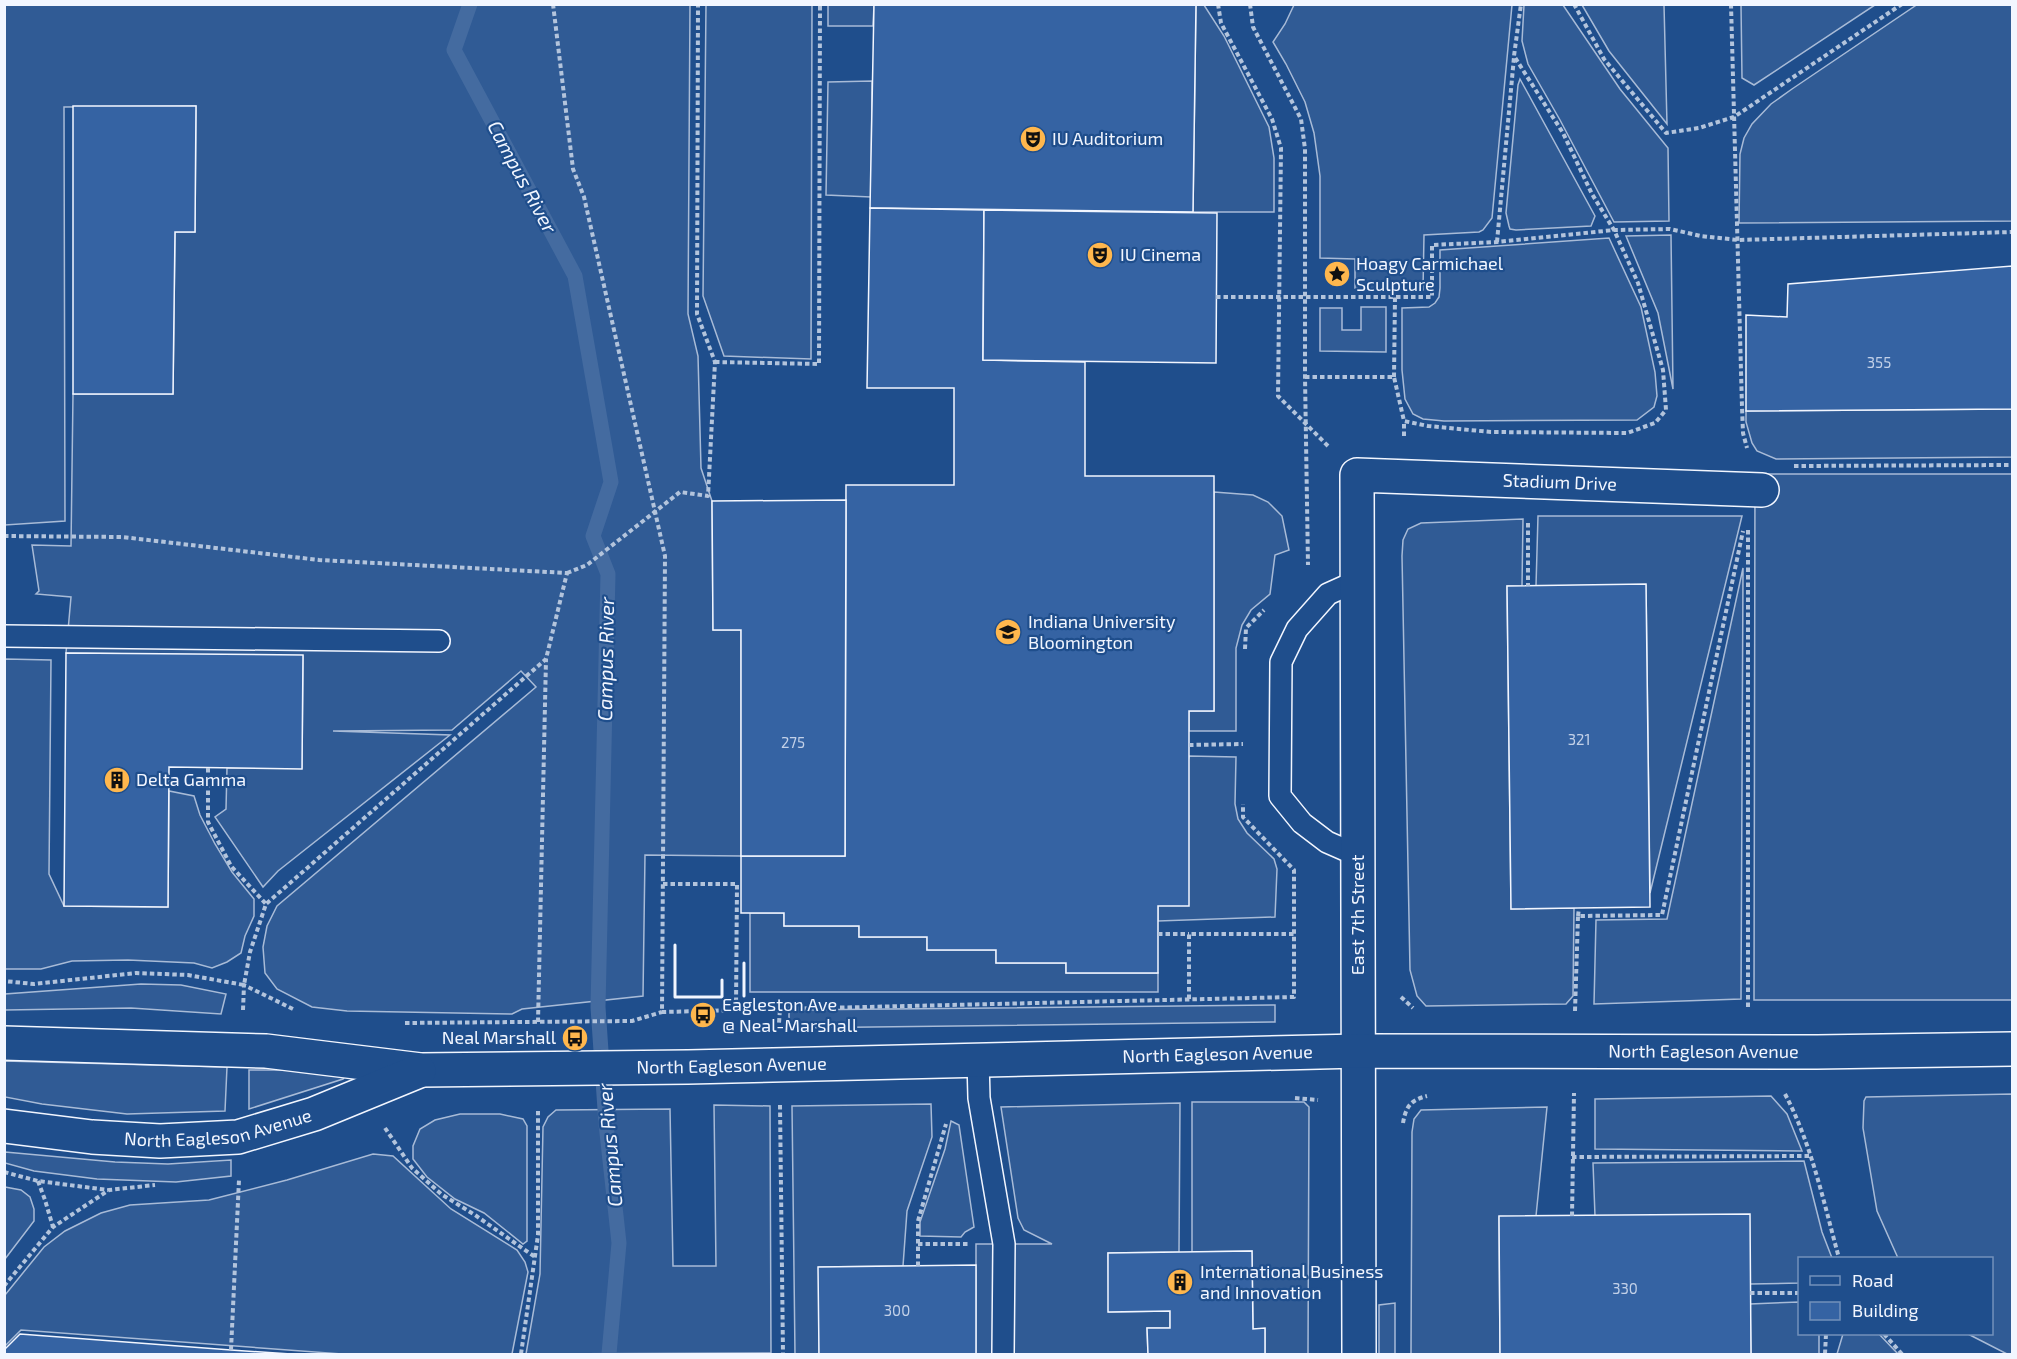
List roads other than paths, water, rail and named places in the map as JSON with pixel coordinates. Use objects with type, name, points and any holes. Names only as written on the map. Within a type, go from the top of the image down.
[{"type":"street","name":"Stadium Drive","points":[[1357,476],[1402,476],[1753,496]]},
{"type":"street","name":"East 7th Street","points":[[1357,476],[1359,1354]]},
{"type":"street","name":"North Eagleson Avenue","points":[[4,1043],[266,1051],[421,1070],[778,1065],[1359,1051],[1817,1052],[2013,1049]]},
{"type":"street","name":"North Eagleson Avenue","points":[[4,1126],[92,1137],[160,1141],[238,1137],[314,1114],[421,1070]]},
{"type":"lane","points":[[1357,581],[1328,594],[1298,629],[1281,662],[1280,796],[1302,823],[1327,842],[1359,856]]},
{"type":"lane","points":[[4,636],[439,640]]},
{"type":"lane","points":[[978,1060],[979,1098],[1004,1244],[1003,1354]]},
{"type":"waterway","name":"Campus River","points":[[470,4],[454,50],[575,276],[611,482],[593,536],[608,574],[598,1007],[606,1124],[619,1243],[609,1354]]},
{"type":"place","name":"IU Auditorium","points":[[1033,139]]},
{"type":"place","name":"IU Cinema","points":[[1100,255]]},
{"type":"place","name":"Hoagy Carmichael Sculpture","points":[[1337,274]]},
{"type":"place","name":"Indiana University Bloomington","points":[[1008,632]]},
{"type":"place","name":"Delta Gamma","points":[[117,780]]},
{"type":"place","name":"Eagleston Ave @ Neal-Marshall","points":[[703,1015]]},
{"type":"place","name":"Neal Marshall","points":[[575,1038]]},
{"type":"place","name":"International Business and Innovation","points":[[1180,1282]]}]
